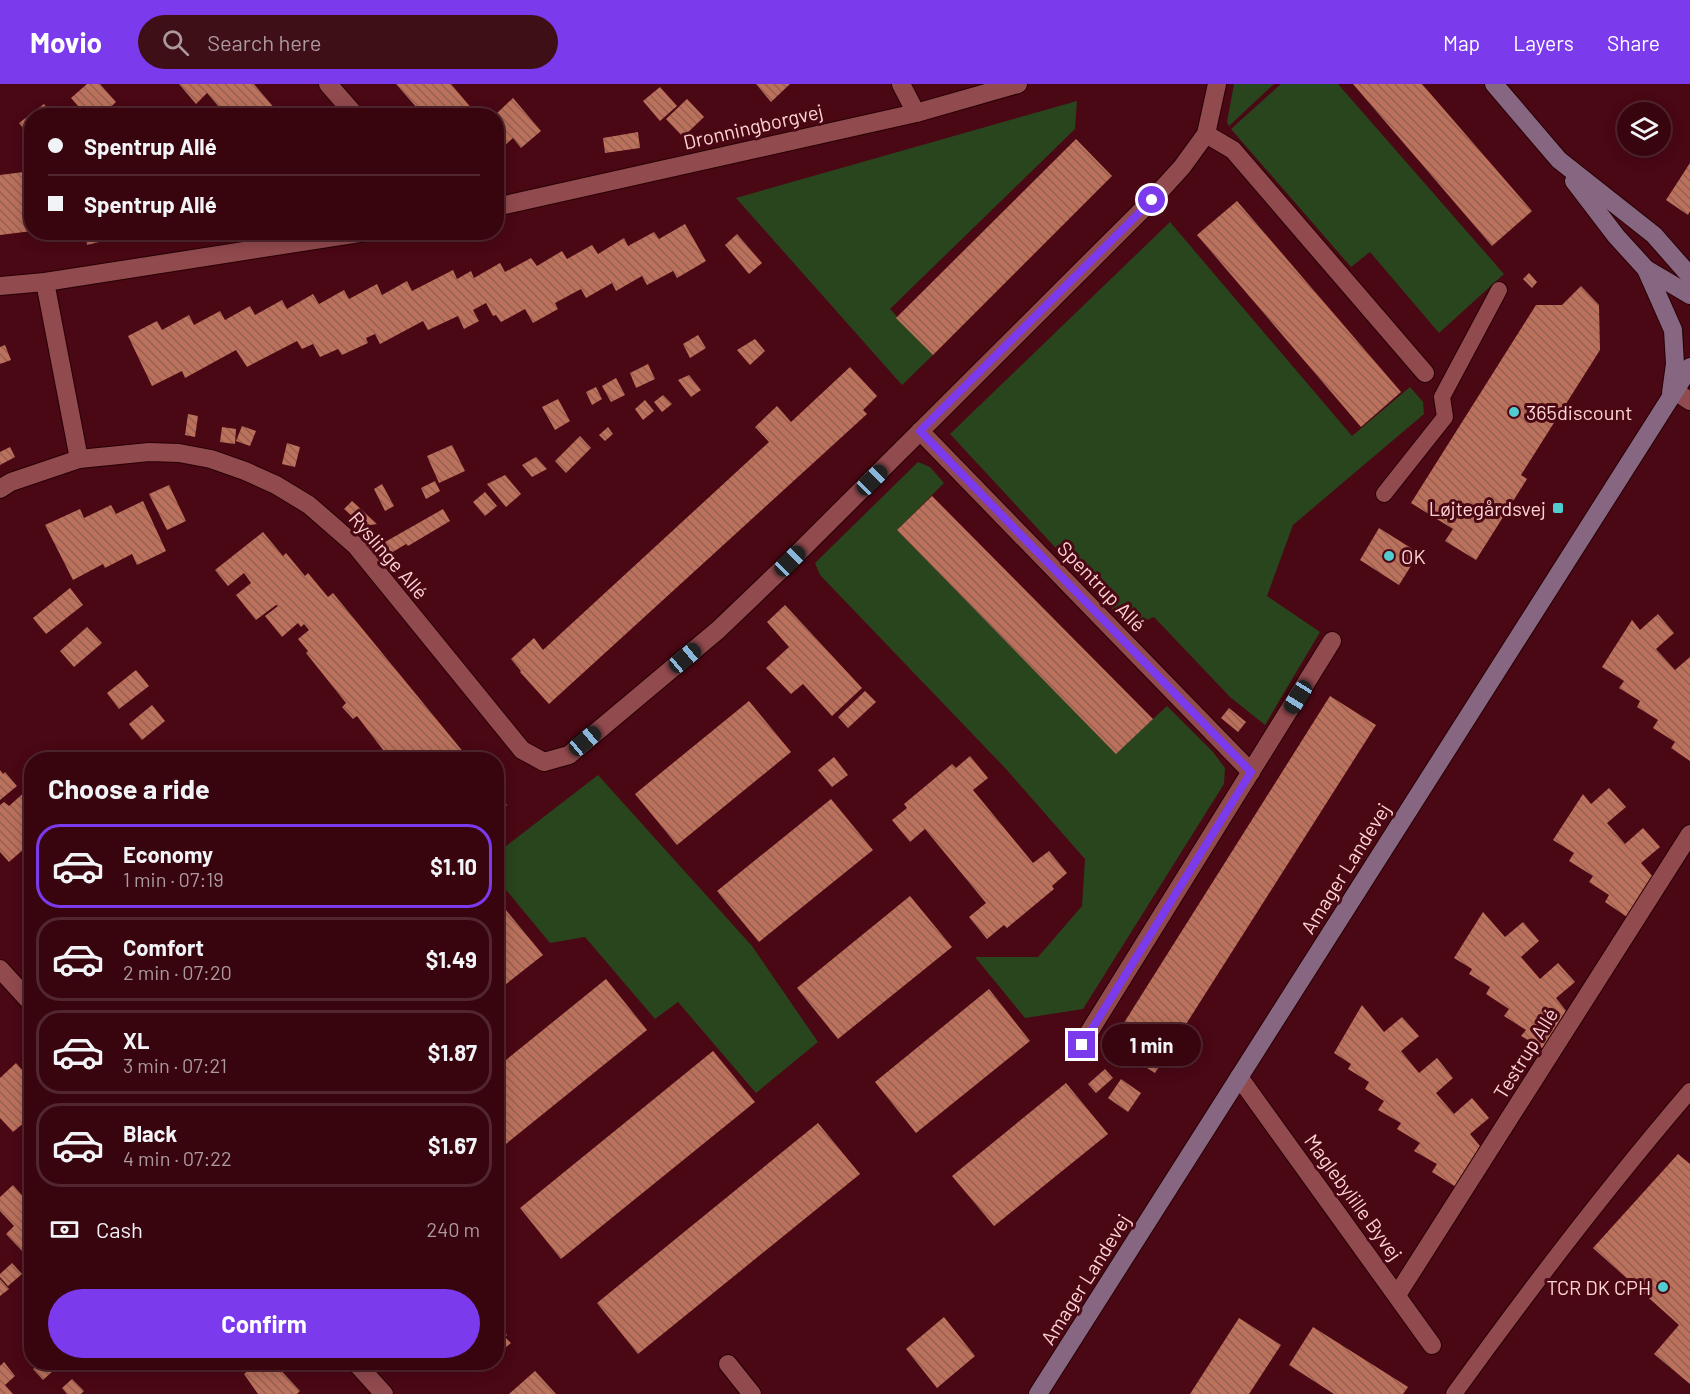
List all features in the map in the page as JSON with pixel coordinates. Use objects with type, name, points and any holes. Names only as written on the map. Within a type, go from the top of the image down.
[{"type":"street","points":[[328,84],[349,108]]},
{"type":"street","points":[[901,84],[916,113]]},
{"type":"street","name":"Dronningborgvej","points":[[504,205],[916,113],[1018,84]]},
{"type":"street","points":[[920,431],[1152,200],[1182,167],[1206,134],[1216,84]]},
{"type":"street","points":[[1494,84],[1559,160],[1616,236],[1646,269],[1690,295]]},
{"type":"street","points":[[1206,134],[1233,150],[1425,373]]},
{"type":"street","points":[[1559,160],[1654,235],[1690,258]]},
{"type":"street","points":[[1654,235],[1690,276]]},
{"type":"street","points":[[0,286],[45,282],[315,240]]},
{"type":"street","points":[[1646,269],[1673,330],[1679,396]]},
{"type":"street","points":[[45,282],[79,459]]},
{"type":"street","name":"Amager Landevej","points":[[1038,1394],[1239,1077],[1679,396],[1690,367]]},
{"type":"street","name":"Ryslinge Allé","points":[[0,489],[11,482],[79,459],[149,452],[179,453],[211,459],[276,485],[309,505],[356,546],[522,750],[544,762],[569,755],[718,630],[920,431]]},
{"type":"street","name":"Spentrup Allé","points":[[920,431],[1251,772]]},
{"type":"street","points":[[1078,1050],[1332,641]]},
{"type":"street","name":"Testrup Allé","points":[[1397,1295],[1690,834]]},
{"type":"street","points":[[0,969],[24,995]]},
{"type":"street","name":"Maglebylille Byvej","points":[[1239,1077],[1432,1345]]},
{"type":"street","points":[[729,1364],[752,1394]]},
{"type":"street","points":[[362,1370],[384,1394]]},
{"type":"lane","points":[[1384,494],[1445,417],[1442,397],[1499,290]]},
{"type":"lane","points":[[1454,1394],[1522,1300],[1657,1129],[1690,1091]]},
{"type":"green space","points":[[1234,84],[1274,84],[1229,126],[1227,122]]},
{"type":"green space","points":[[1281,84],[1338,84],[1504,274],[1439,333],[1370,252],[1351,267],[1231,129]]},
{"type":"green space","points":[[1077,101],[1075,129],[890,309],[933,355],[902,385],[736,198]]},
{"type":"green space","points":[[1170,222],[1352,436],[1410,387],[1423,402],[1424,414],[1293,525],[1267,596],[1320,632],[1265,725],[1230,697],[1154,617],[1129,627],[950,434]]},
{"type":"green space","points":[[918,462],[930,467],[944,483],[897,530],[1116,753],[1167,706],[1213,752],[1225,768],[1224,784],[1083,1009],[1025,1018],[975,957],[1038,957],[1082,906],[1085,859],[1006,769],[820,575],[815,563]]},
{"type":"green space","points":[[598,775],[752,946],[818,1042],[756,1093],[678,1002],[655,1019],[585,937],[550,943],[504,887],[504,848]]},
{"type":"building","points":[[87,84],[100,84],[116,102],[110,108],[80,108],[71,98]]},
{"type":"building","points":[[179,84],[254,84],[274,108],[220,108],[207,93],[196,104]]},
{"type":"building","points":[[396,84],[451,84],[471,108],[417,108]]},
{"type":"building","points":[[756,84],[790,84],[771,102]]},
{"type":"building","points":[[1353,84],[1422,84],[1532,211],[1492,246]]},
{"type":"building","points":[[660,87],[677,106],[660,121],[643,101]]},
{"type":"building","points":[[513,98],[541,131],[521,148],[513,138],[504,146],[502,108]]},
{"type":"building","points":[[687,99],[704,117],[683,137],[666,119]]},
{"type":"building","points":[[24,119],[24,129],[19,123]]},
{"type":"building","points":[[638,132],[640,148],[605,153],[603,138]]},
{"type":"building","points":[[1076,139],[1112,176],[933,355],[896,318]]},
{"type":"building","points":[[1690,163],[1690,211],[1688,215],[1666,200]]},
{"type":"building","points":[[24,172],[24,232],[0,235],[0,175]]},
{"type":"building","points":[[1237,201],[1401,392],[1361,427],[1197,235]]},
{"type":"building","points":[[685,224],[706,261],[677,278],[673,271],[647,285],[642,276],[616,291],[612,283],[586,298],[581,289],[555,303],[558,309],[533,323],[525,309],[501,322],[496,315],[493,316],[486,303],[473,310],[479,321],[464,329],[458,316],[428,330],[423,321],[380,344],[375,334],[366,338],[368,343],[342,355],[338,349],[320,357],[313,344],[302,349],[297,341],[247,367],[236,350],[185,378],[182,371],[152,386],[128,336],[157,321],[162,330],[189,315],[194,325],[220,311],[225,320],[250,306],[255,315],[282,300],[287,309],[313,294],[319,304],[344,290],[349,299],[377,284],[382,295],[407,281],[412,291],[453,270],[457,279],[471,271],[474,278],[500,263],[505,272],[531,258],[537,266],[562,251],[567,259],[592,245],[598,254],[624,238],[628,246],[654,232],[659,239]]},
{"type":"building","points":[[737,234],[762,263],[749,274],[725,245]]},
{"type":"building","points":[[86,240],[103,240],[103,241],[87,245]]},
{"type":"building","points":[[1529,273],[1537,282],[1532,288],[1523,279]]},
{"type":"building","name":"365discount","points":[[1581,286],[1599,305],[1600,350],[1521,475],[1527,479],[1476,560],[1445,541],[1453,529],[1411,503],[1536,305],[1562,305]]},
{"type":"building","points":[[698,335],[706,348],[690,358],[683,344]]},
{"type":"building","points":[[755,339],[765,351],[750,365],[737,350]]},
{"type":"building","points":[[5,345],[11,360],[0,364],[0,347]]},
{"type":"building","points":[[648,364],[655,379],[636,388],[630,373]]},
{"type":"building","points":[[850,367],[877,396],[863,410],[867,414],[549,704],[511,659],[534,638],[543,650],[769,442],[755,427],[777,406],[791,422]]},
{"type":"building","points":[[689,375],[701,390],[691,397],[678,380]]},
{"type":"building","points":[[616,378],[625,395],[611,402],[602,386]]},
{"type":"building","points":[[596,387],[602,399],[592,405],[586,392]]},
{"type":"building","points":[[663,395],[672,404],[662,412],[654,402]]},
{"type":"building","points":[[558,399],[570,421],[555,430],[542,407]]},
{"type":"building","points":[[645,400],[654,411],[643,420],[635,409]]},
{"type":"building","points":[[188,414],[198,416],[195,437],[185,435]]},
{"type":"building","points":[[242,426],[256,431],[250,446],[236,441]]},
{"type":"building","points":[[222,427],[236,429],[235,444],[220,442]]},
{"type":"building","points":[[608,427],[613,434],[605,441],[599,435]]},
{"type":"building","points":[[580,436],[591,448],[566,473],[555,461]]},
{"type":"building","points":[[287,443],[300,447],[295,467],[282,464]]},
{"type":"building","points":[[452,445],[465,471],[439,483],[427,456]]},
{"type":"building","points":[[10,447],[15,457],[0,465],[0,452]]},
{"type":"building","points":[[536,457],[547,469],[532,477],[522,465]]},
{"type":"building","points":[[505,475],[521,494],[506,507],[487,484]]},
{"type":"building","points":[[435,481],[440,491],[426,499],[421,488]]},
{"type":"building","points":[[382,484],[394,506],[385,511],[374,489]]},
{"type":"building","points":[[169,485],[186,521],[167,530],[149,494]]},
{"type":"building","points":[[485,492],[497,506],[485,516],[473,502]]},
{"type":"building","points":[[932,496],[1153,719],[1116,754],[897,530]]},
{"type":"building","points":[[143,501],[166,551],[137,565],[132,554],[105,568],[103,564],[73,580],[45,525],[80,509],[84,518],[111,505],[116,514]]},
{"type":"building","points":[[352,501],[377,524],[363,526],[344,509]]},
{"type":"building","points":[[443,509],[450,521],[408,546],[406,544],[391,553],[385,542]]},
{"type":"building","name":"OK","points":[[1379,528],[1419,553],[1399,585],[1360,560]]},
{"type":"building","points":[[263,532],[283,556],[286,553],[305,576],[308,573],[328,597],[333,593],[463,752],[385,752],[357,716],[353,719],[342,707],[346,703],[306,653],[308,651],[298,639],[309,630],[304,624],[301,627],[298,623],[282,637],[265,616],[278,606],[276,605],[256,620],[236,595],[251,583],[244,573],[228,586],[215,570]]},
{"type":"building","points":[[70,588],[83,605],[46,634],[33,618]]},
{"type":"building","points":[[785,605],[862,688],[832,716],[803,684],[791,694],[766,668],[789,647],[767,622]]},
{"type":"building","points":[[1658,614],[1674,633],[1656,649],[1675,670],[1690,657],[1690,761],[1671,748],[1675,742],[1653,728],[1658,720],[1637,707],[1640,701],[1619,688],[1624,681],[1602,667],[1632,620],[1640,630]]},
{"type":"building","points":[[87,627],[102,643],[74,667],[60,651]]},
{"type":"building","points":[[136,670],[149,686],[119,709],[107,693]]},
{"type":"building","points":[[865,691],[876,702],[848,728],[838,717]]},
{"type":"building","points":[[1330,696],[1376,725],[1155,1073],[1110,1045]]},
{"type":"building","points":[[749,701],[791,752],[677,845],[635,794]]},
{"type":"building","points":[[152,705],[165,721],[142,740],[129,724]]},
{"type":"building","points":[[1229,708],[1246,722],[1238,732],[1221,718]]},
{"type":"building","points":[[970,756],[988,778],[973,790],[1033,863],[1049,851],[1067,873],[1052,886],[1054,889],[1007,928],[1004,925],[987,939],[969,917],[986,903],[925,829],[910,842],[892,820],[907,808],[904,804],[952,764],[956,768]]},
{"type":"building","points":[[834,757],[848,775],[832,787],[818,770]]},
{"type":"building","points":[[0,770],[3,774],[5,772],[17,786],[0,800]]},
{"type":"building","points":[[1609,788],[1626,807],[1607,823],[1625,844],[1643,828],[1660,847],[1641,863],[1653,877],[1627,917],[1605,902],[1609,895],[1589,882],[1593,876],[1569,861],[1574,853],[1553,840],[1583,794],[1591,804]]},
{"type":"building","points":[[24,793],[24,849],[9,862],[0,852],[0,805],[4,802],[9,806]]},
{"type":"building","points":[[831,799],[873,850],[759,942],[717,891]]},
{"type":"building","points":[[910,896],[952,947],[838,1039],[797,988]]},
{"type":"building","points":[[504,908],[543,955],[504,986]]},
{"type":"building","points":[[1483,912],[1505,937],[1523,922],[1539,941],[1521,957],[1540,979],[1558,963],[1575,982],[1556,998],[1567,1012],[1544,1049],[1521,1036],[1526,1030],[1504,1016],[1509,1009],[1486,994],[1490,987],[1469,974],[1472,969],[1454,958]]},
{"type":"building","points":[[606,979],[647,1030],[504,1146],[504,1062]]},
{"type":"building","points":[[989,989],[1030,1041],[916,1133],[875,1082]]},
{"type":"building","points":[[1362,1005],[1384,1032],[1402,1017],[1419,1036],[1401,1051],[1419,1073],[1437,1058],[1453,1078],[1436,1093],[1454,1114],[1472,1098],[1489,1118],[1470,1134],[1480,1146],[1456,1187],[1432,1172],[1437,1164],[1414,1151],[1420,1143],[1397,1129],[1401,1123],[1378,1110],[1384,1101],[1365,1089],[1369,1082],[1348,1069],[1351,1064],[1334,1053]]},
{"type":"building","points":[[713,1051],[755,1102],[561,1259],[520,1208]]},
{"type":"building","points":[[16,1063],[24,1072],[24,1123],[13,1132],[0,1118],[0,1078]]},
{"type":"building","points":[[1105,1069],[1113,1078],[1096,1093],[1088,1084]]},
{"type":"building","points":[[1121,1079],[1141,1093],[1128,1112],[1108,1098]]},
{"type":"building","points":[[1066,1083],[1108,1134],[994,1226],[952,1176]]},
{"type":"building","points":[[818,1123],[860,1174],[638,1354],[597,1303]]},
{"type":"building","name":"TCR DK CPH","points":[[1678,1154],[1690,1164],[1690,1384],[1654,1354],[1679,1325],[1593,1248]]},
{"type":"building","points":[[13,1185],[24,1198],[23,1252],[6,1234],[14,1226],[0,1211],[0,1197]]},
{"type":"building","points":[[12,1263],[22,1274],[8,1286],[0,1274]]},
{"type":"building","points":[[0,1279],[9,1289],[0,1296]]},
{"type":"building","points":[[944,1317],[975,1356],[937,1388],[906,1349]]},
{"type":"building","points":[[1239,1318],[1281,1345],[1249,1394],[1190,1394]]},
{"type":"building","points":[[1313,1327],[1408,1387],[1403,1394],[1334,1394],[1289,1365]]},
{"type":"building","points":[[504,1332],[507,1335],[505,1337],[511,1343],[504,1349]]},
{"type":"building","points":[[4,1362],[15,1376],[5,1385],[13,1394],[0,1394],[0,1366]]},
{"type":"building","points":[[34,1370],[54,1370],[43,1380]]},
{"type":"building","points":[[248,1370],[265,1372],[280,1370],[300,1391],[297,1394],[258,1394],[244,1374]]},
{"type":"building","points":[[535,1371],[556,1394],[509,1394]]},
{"type":"building","points":[[72,1379],[84,1391],[81,1394],[67,1394],[62,1388]]},
{"type":"place","name":"365discount","points":[[1514,412]]},
{"type":"place","name":"Løjtegårdsvej","points":[[1558,508]]},
{"type":"place","name":"OK","points":[[1389,556]]},
{"type":"place","name":"TCR DK CPH","points":[[1663,1287]]},
{"type":"route","points":[[1082,1045],[1251,772],[920,431],[1152,200]]}]
